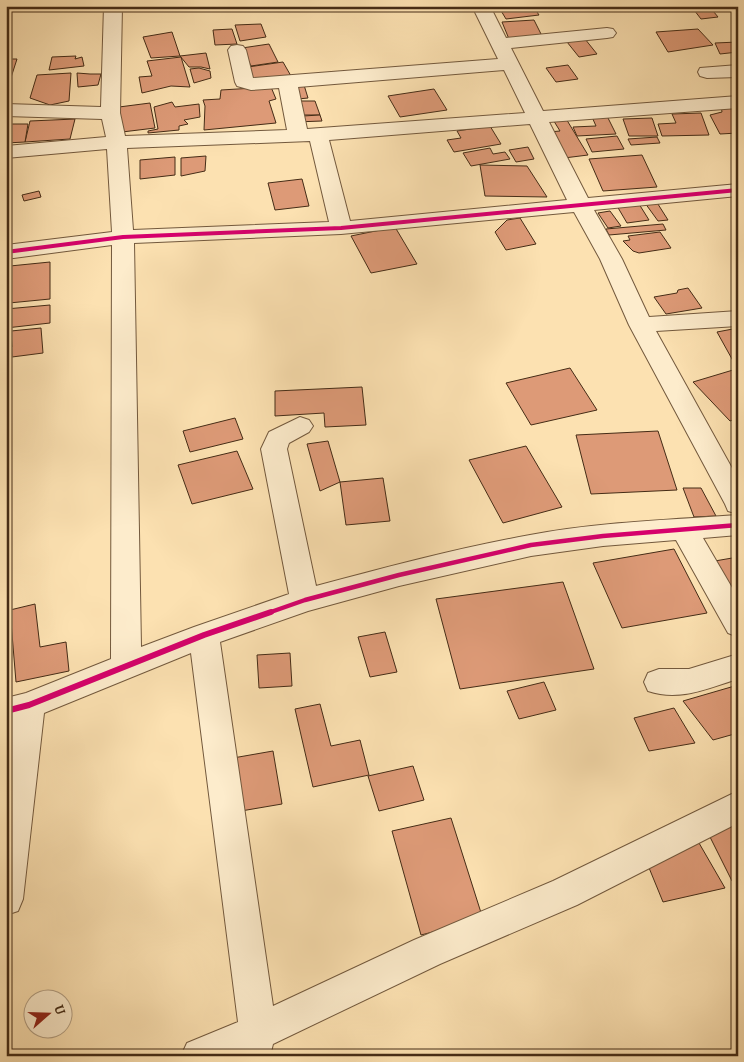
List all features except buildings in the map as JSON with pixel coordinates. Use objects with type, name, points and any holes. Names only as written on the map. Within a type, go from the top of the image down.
[{"type":"street","points":[[112,6],[110,113],[117,142],[123,237],[126,666]]},
{"type":"street","points":[[481,6],[580,204],[611,259],[641,325],[738,504]]},
{"type":"street","points":[[499,44],[607,33]]},
{"type":"street","points":[[237,50],[244,82],[251,84],[509,64]]},
{"type":"street","points":[[707,72],[738,71]]},
{"type":"street","points":[[284,82],[290,89],[341,228]]},
{"type":"street","points":[[6,152],[117,142],[308,136],[738,102]]},
{"type":"street","points":[[6,110],[110,113]]},
{"type":"street","points":[[6,252],[123,237],[341,228],[738,190]]},
{"type":"street","points":[[641,325],[738,318]]},
{"type":"street","points":[[300,426],[278,438],[274,449],[305,600]]},
{"type":"street","points":[[6,899],[18,708],[204,635],[305,600],[399,575],[531,545],[603,536],[738,525]]},
{"type":"street","points":[[684,530],[738,625]]},
{"type":"street","points":[[204,635],[254,1044]]},
{"type":"street","points":[[659,682],[669,684],[680,683],[738,666]]},
{"type":"street","points":[[200,1056],[254,1044],[427,952],[564,893],[738,806]]},
{"type":"cycle path","points":[[6,252],[123,237],[341,228],[738,190]]},
{"type":"cycle path","points":[[6,711],[29,705],[204,635],[305,600],[399,575],[531,545],[603,536],[738,525]]}]
